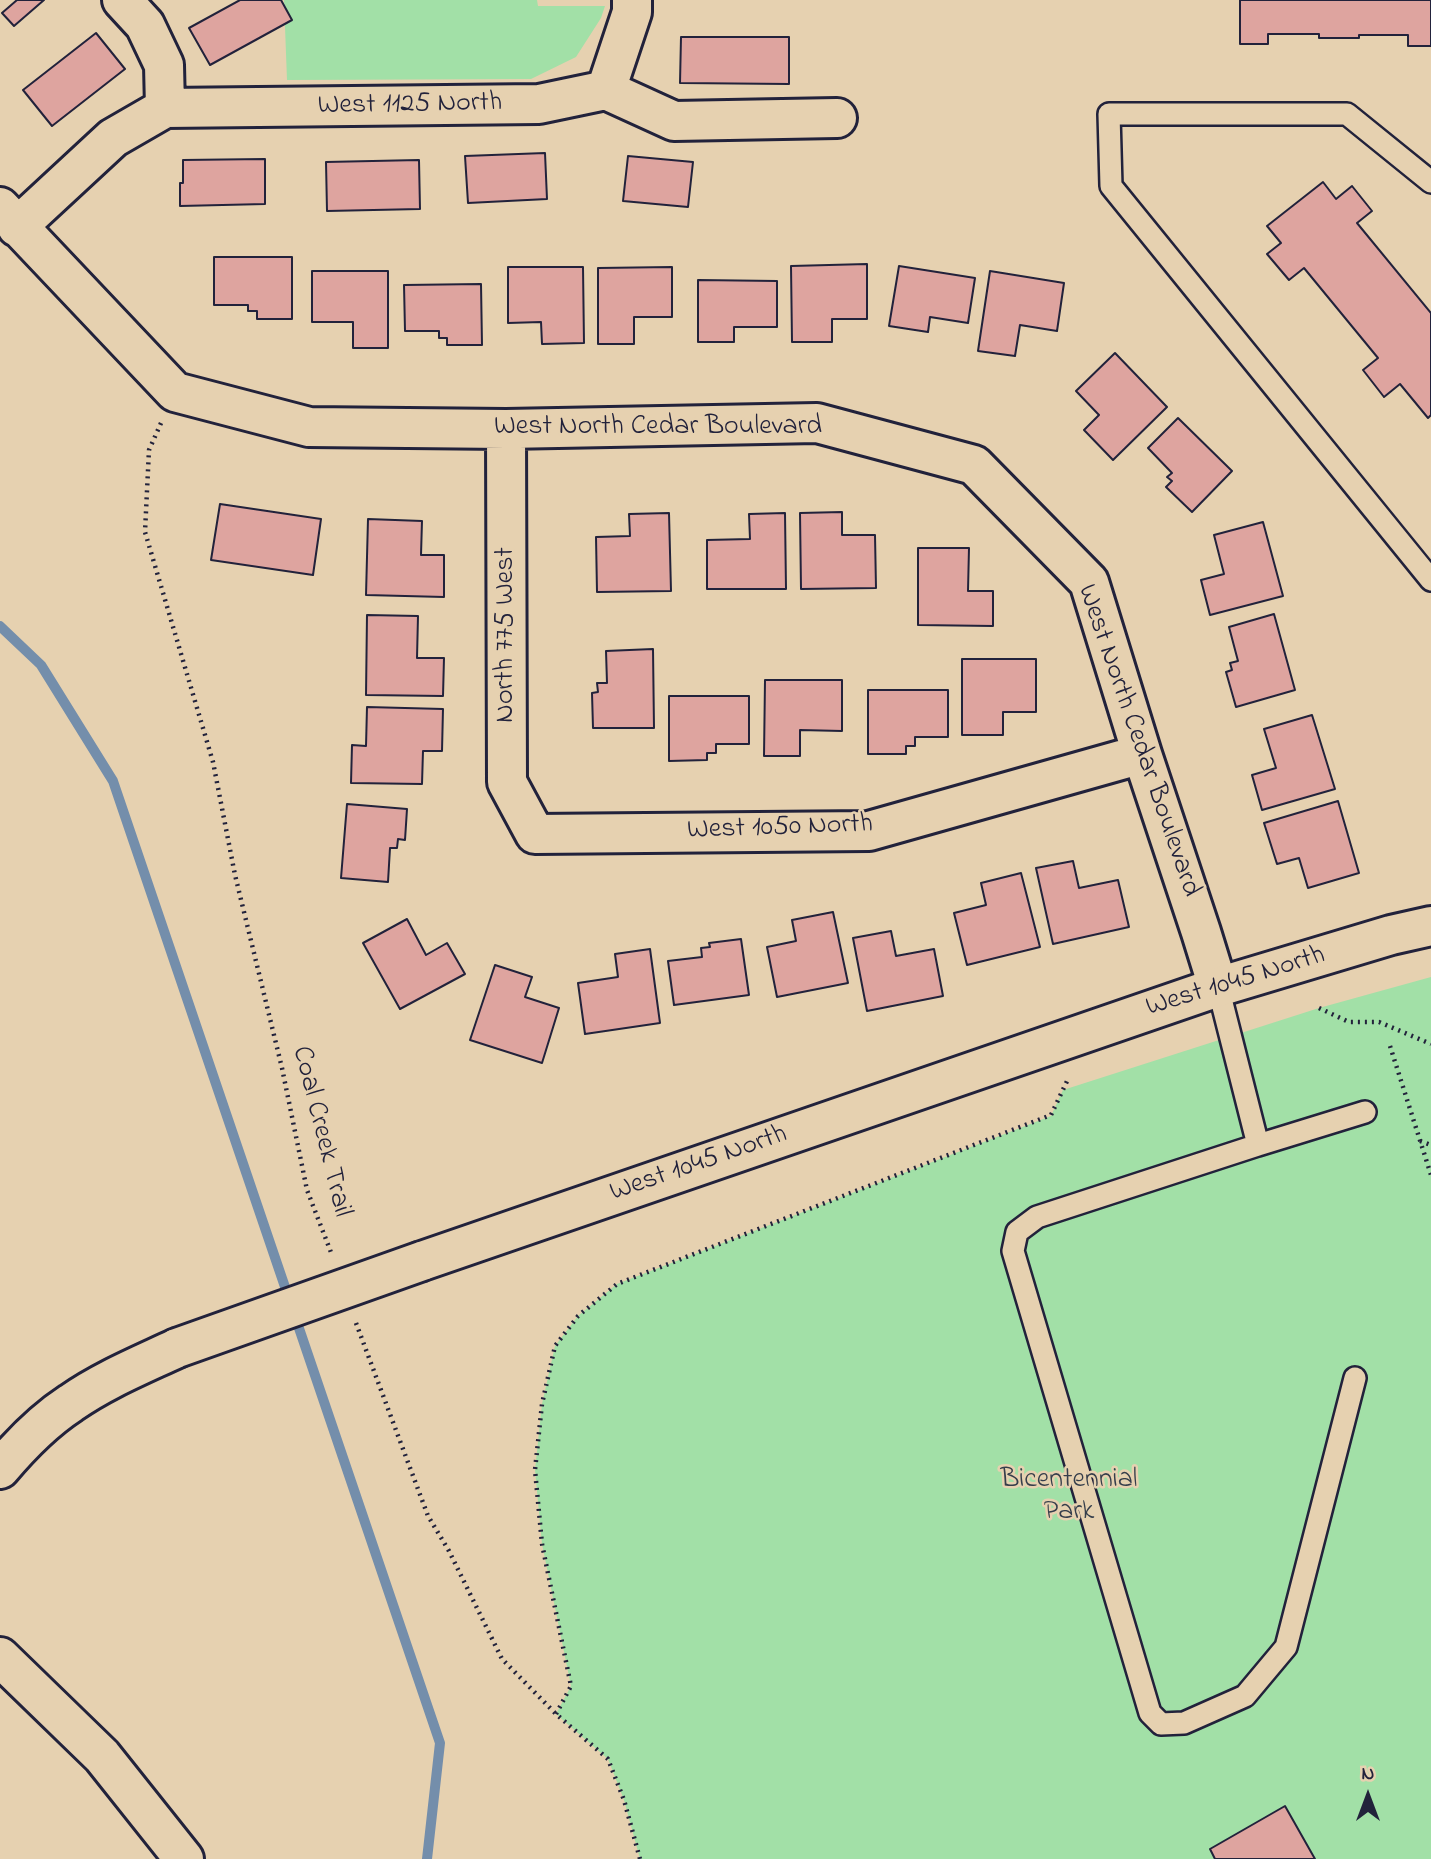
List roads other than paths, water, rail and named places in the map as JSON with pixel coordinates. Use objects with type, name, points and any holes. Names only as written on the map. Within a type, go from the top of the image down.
[{"type":"street","points":[[122,0],[145,25],[164,65],[165,108]]},
{"type":"street","points":[[632,0],[632,12],[606,90],[674,121],[836,118]]},
{"type":"street","name":"West 1125 North","points":[[9,217],[113,138],[165,108],[539,104],[606,90]]},
{"type":"street","name":"West North Cedar Boulevard","points":[[9,217],[175,392],[309,427],[506,429],[817,423],[974,465],[1089,582],[1218,987]]},
{"type":"street","name":"North 775 West","points":[[506,429],[507,782],[535,834]]},
{"type":"street","name":"West 1050 North","points":[[535,834],[869,831],[1142,754]]},
{"type":"street","name":"West 1045 North","points":[[0,1469],[42,1425],[70,1403],[177,1348],[1218,987],[1391,935],[1431,926]]},
{"type":"street","points":[[0,1657],[102,1756],[184,1859]]},
{"type":"lane","points":[[1431,182],[1347,114],[1109,114],[1111,186],[1431,579]]},
{"type":"lane","points":[[1218,987],[1258,1144]]},
{"type":"lane","points":[[1355,1378],[1286,1647],[1245,1696],[1184,1723],[1161,1724],[1150,1713],[1013,1251],[1017,1232],[1037,1217],[1258,1144],[1365,1112]]},
{"type":"waterway","points":[[0,626],[41,665],[113,781],[440,1743],[427,1859]]},
{"type":"park label","name":"Bicentennial Park","points":[[1069,1497]]}]
